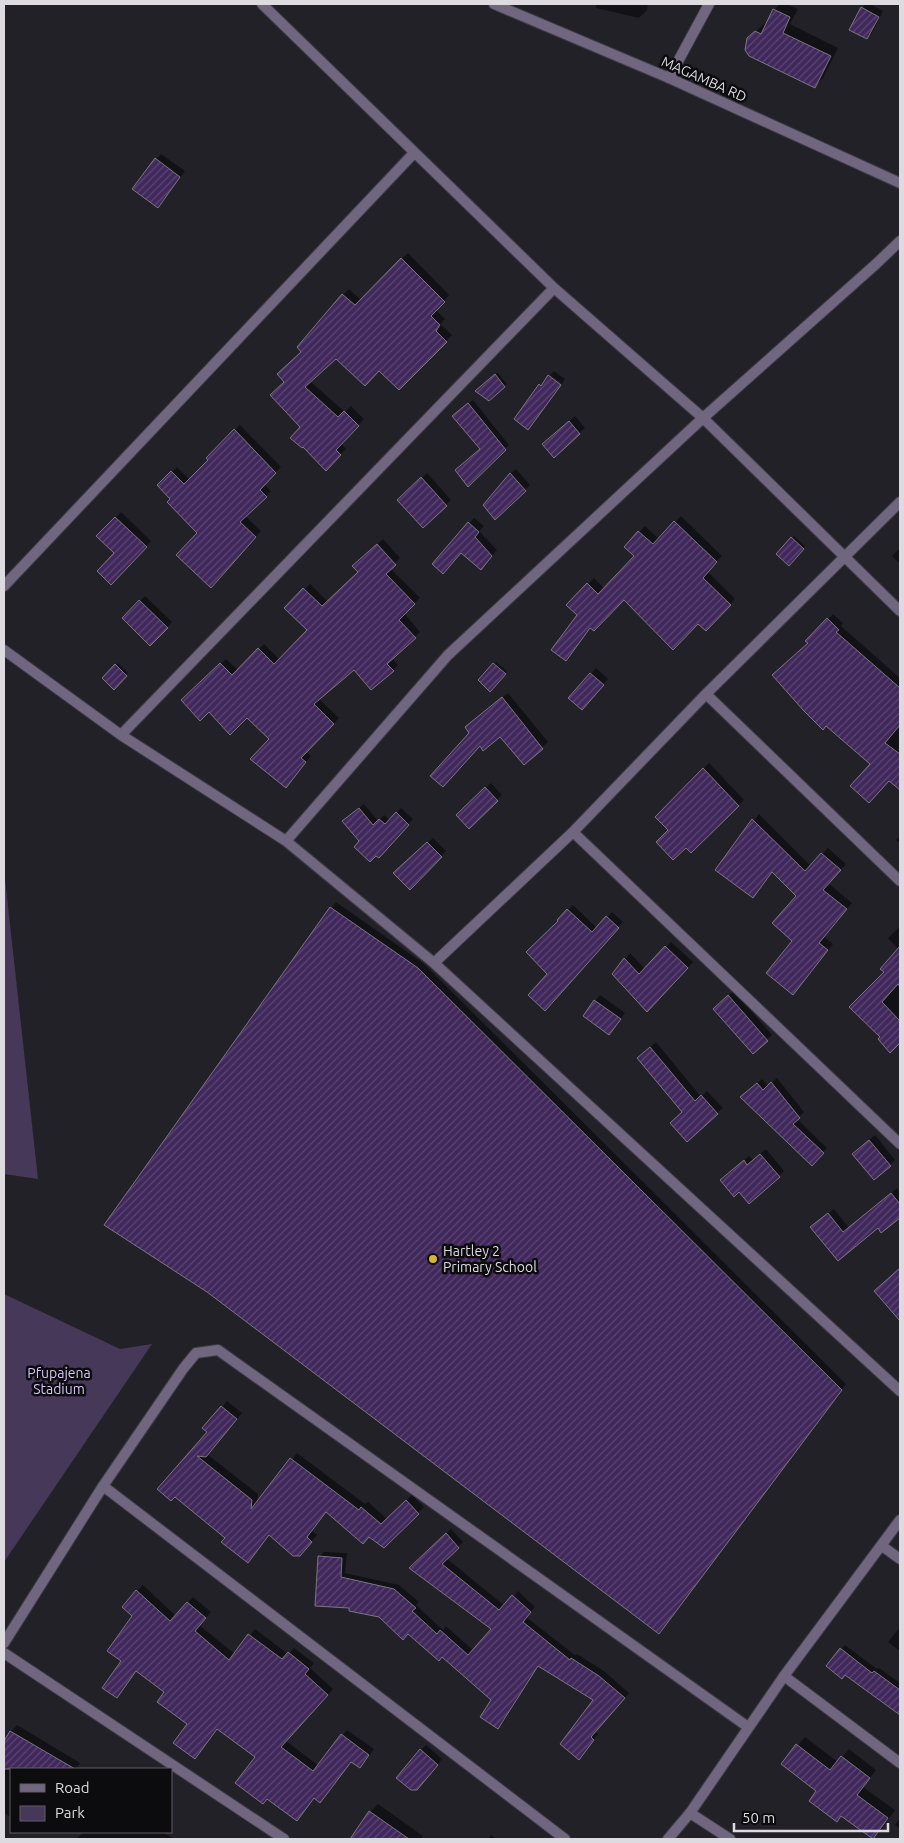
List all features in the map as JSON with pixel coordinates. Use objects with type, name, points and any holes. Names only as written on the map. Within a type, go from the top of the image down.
[{"type":"street","points":[[262,4],[554,288],[703,418],[900,612]]},
{"type":"street","name":"MAGAMBA RD","points":[[494,4],[669,78],[900,183]]},
{"type":"street","points":[[669,78],[709,4]]},
{"type":"street","points":[[4,586],[414,153]]},
{"type":"street","points":[[286,841],[448,655],[703,418],[876,264],[900,240]]},
{"type":"street","points":[[121,736],[554,288]]},
{"type":"street","points":[[434,963],[573,832],[706,694],[900,502]]},
{"type":"street","points":[[4,650],[121,736],[286,841],[434,963],[900,1391]]},
{"type":"street","points":[[706,694],[900,880]]},
{"type":"street","points":[[573,832],[900,1144]]},
{"type":"street","points":[[4,1643],[103,1486],[187,1364],[196,1353],[218,1350],[748,1727]]},
{"type":"street","points":[[103,1486],[565,1839]]},
{"type":"street","points":[[668,1839],[690,1813],[784,1676],[900,1520]]},
{"type":"street","points":[[882,1546],[900,1559]]},
{"type":"street","points":[[4,1653],[284,1839]]},
{"type":"street","points":[[784,1676],[900,1763]]},
{"type":"street","points":[[690,1813],[730,1839]]},
{"type":"green space","points":[[4,870],[38,1179],[4,1174]]},
{"type":"green space","name":"Pfupajena Stadium","points":[[4,1294],[120,1349],[152,1344],[4,1562]]},
{"type":"building","points":[[861,7],[879,17],[867,39],[849,30]]},
{"type":"building","points":[[773,9],[790,17],[783,33],[831,56],[815,88],[749,56],[745,50],[747,38],[755,31],[761,34]]},
{"type":"building","points":[[155,158],[180,177],[158,208],[132,189]]},
{"type":"building","points":[[401,258],[445,302],[431,316],[440,325],[436,331],[447,342],[399,390],[379,371],[365,386],[336,359],[305,387],[338,417],[344,411],[359,426],[336,450],[341,455],[326,471],[303,447],[290,438],[300,427],[270,395],[284,382],[277,374],[301,352],[297,347],[342,294],[355,305]]},
{"type":"building","points":[[495,374],[505,387],[489,401],[475,391]]},
{"type":"building","points":[[548,375],[561,385],[528,430],[514,419],[539,384],[541,386]]},
{"type":"building","points":[[468,403],[506,450],[468,487],[455,470],[480,449],[452,416]]},
{"type":"building","points":[[569,421],[580,434],[554,458],[542,444]]},
{"type":"building","points":[[234,429],[276,473],[260,490],[267,497],[240,522],[256,537],[211,588],[176,555],[197,533],[167,502],[170,499],[157,485],[171,471],[184,484],[208,460],[206,458]]},
{"type":"building","points":[[510,473],[526,491],[495,520],[483,505]]},
{"type":"building","points":[[421,477],[447,506],[423,528],[397,500]]},
{"type":"building","points":[[115,517],[147,547],[111,585],[97,571],[114,553],[96,536]]},
{"type":"building","points":[[674,521],[717,562],[703,578],[731,605],[706,631],[698,624],[673,650],[624,600],[594,631],[590,628],[566,661],[551,650],[577,615],[566,605],[587,583],[598,594],[634,556],[624,547],[638,531],[653,544]]},
{"type":"building","points":[[468,522],[479,532],[475,537],[492,556],[481,570],[461,553],[443,574],[432,564]]},
{"type":"building","points":[[791,537],[804,549],[789,566],[776,554]]},
{"type":"building","points":[[377,544],[396,565],[386,574],[415,604],[399,620],[416,638],[387,664],[394,671],[371,690],[354,670],[314,704],[334,724],[301,758],[306,762],[286,788],[250,759],[269,739],[247,718],[230,735],[209,712],[200,721],[181,700],[220,663],[232,675],[258,648],[274,664],[307,630],[284,608],[303,588],[322,606],[358,572],[352,566]]},
{"type":"building","points":[[139,600],[168,628],[150,646],[122,618]]},
{"type":"building","points":[[827,618],[839,630],[836,632],[900,688],[900,725],[885,743],[900,754],[900,790],[889,781],[869,803],[850,786],[870,764],[826,726],[823,730],[772,675],[808,643],[805,641]]},
{"type":"building","points":[[493,663],[506,674],[490,692],[478,680]]},
{"type":"building","points":[[115,664],[127,676],[114,690],[102,678]]},
{"type":"building","points":[[590,673],[604,685],[582,710],[568,698]]},
{"type":"building","points":[[502,697],[543,749],[524,765],[500,737],[483,751],[480,746],[443,787],[430,776],[469,733],[465,727]]},
{"type":"building","points":[[703,768],[739,806],[691,853],[686,848],[673,860],[656,842],[668,830],[655,817]]},
{"type":"building","points":[[485,787],[498,801],[469,829],[456,815]]},
{"type":"building","points":[[359,808],[373,825],[379,819],[385,824],[396,812],[409,825],[379,858],[376,856],[370,862],[354,847],[359,841],[342,821]]},
{"type":"building","points":[[752,819],[805,871],[821,853],[841,870],[823,890],[847,909],[819,943],[828,950],[793,995],[766,973],[792,941],[772,923],[796,896],[772,872],[753,898],[715,870]]},
{"type":"building","points":[[427,842],[442,857],[410,890],[393,873]]},
{"type":"building","name":"Hartley 2 Primary School","points":[[330,907],[418,968],[842,1390],[659,1634],[207,1292],[104,1225]]},
{"type":"building","points":[[567,909],[592,932],[606,916],[619,928],[545,1011],[528,995],[547,974],[526,952],[558,921]]},
{"type":"building","points":[[665,946],[688,968],[647,1012],[612,974],[624,958],[639,974]]},
{"type":"building","points":[[900,946],[900,987],[898,984],[882,1002],[900,1021],[900,1043],[890,1053],[878,1039],[880,1037],[849,1007],[884,972],[880,969]]},
{"type":"building","points":[[728,995],[768,1041],[753,1054],[713,1009]]},
{"type":"building","points":[[594,1000],[621,1019],[609,1035],[583,1016]]},
{"type":"building","points":[[650,1047],[695,1101],[701,1095],[718,1114],[687,1142],[670,1123],[682,1112],[637,1058]]},
{"type":"building","points":[[771,1082],[800,1118],[793,1124],[824,1153],[812,1166],[740,1097],[757,1083],[763,1090]]},
{"type":"building","points":[[869,1140],[891,1166],[874,1180],[852,1154]]},
{"type":"building","points":[[760,1154],[780,1177],[749,1204],[739,1192],[734,1197],[720,1180],[744,1160],[747,1165]]},
{"type":"building","points":[[891,1193],[900,1204],[900,1218],[881,1233],[878,1228],[838,1261],[810,1227],[828,1213],[843,1232]]},
{"type":"building","points":[[900,1268],[900,1321],[874,1291]]},
{"type":"building","points":[[221,1406],[237,1419],[206,1457],[197,1456],[252,1500],[251,1509],[290,1458],[359,1510],[361,1507],[381,1524],[406,1500],[419,1514],[384,1548],[369,1537],[363,1544],[326,1512],[307,1537],[312,1542],[300,1556],[293,1556],[269,1535],[248,1563],[221,1542],[225,1538],[175,1497],[171,1501],[157,1489],[207,1432],[202,1428]]},
{"type":"building","points":[[446,1533],[459,1548],[442,1564],[499,1610],[512,1595],[531,1612],[523,1622],[570,1660],[571,1658],[599,1676],[625,1698],[591,1737],[594,1740],[579,1760],[560,1744],[593,1700],[538,1666],[498,1729],[480,1717],[491,1700],[442,1657],[439,1661],[408,1634],[403,1640],[379,1617],[349,1611],[349,1608],[315,1606],[318,1556],[342,1558],[341,1577],[394,1589],[416,1608],[412,1611],[437,1634],[440,1630],[468,1655],[491,1629],[409,1568]]},
{"type":"building","points":[[136,1590],[170,1621],[187,1602],[206,1618],[195,1631],[229,1660],[248,1634],[282,1659],[288,1652],[309,1669],[305,1674],[328,1695],[281,1747],[313,1771],[341,1734],[369,1755],[360,1768],[351,1762],[320,1803],[314,1798],[297,1821],[267,1799],[263,1804],[235,1783],[255,1757],[217,1729],[195,1759],[173,1743],[187,1724],[157,1702],[164,1692],[136,1671],[117,1698],[102,1688],[121,1661],[107,1651],[132,1616],[122,1607]]},
{"type":"building","points":[[840,1648],[872,1673],[874,1671],[900,1690],[900,1715],[845,1675],[842,1679],[826,1666]]},
{"type":"building","points":[[10,1731],[73,1768],[4,1769],[4,1741]]},
{"type":"building","points":[[796,1744],[830,1770],[841,1756],[870,1778],[857,1795],[888,1818],[873,1839],[841,1816],[837,1822],[809,1801],[816,1791],[781,1764]]},
{"type":"building","points":[[420,1749],[438,1765],[417,1790],[411,1790],[396,1778]]},
{"type":"building","points":[[369,1811],[409,1839],[350,1839]]},
{"type":"place","name":"Hartley 2 Primary School","points":[[433,1259]]}]
